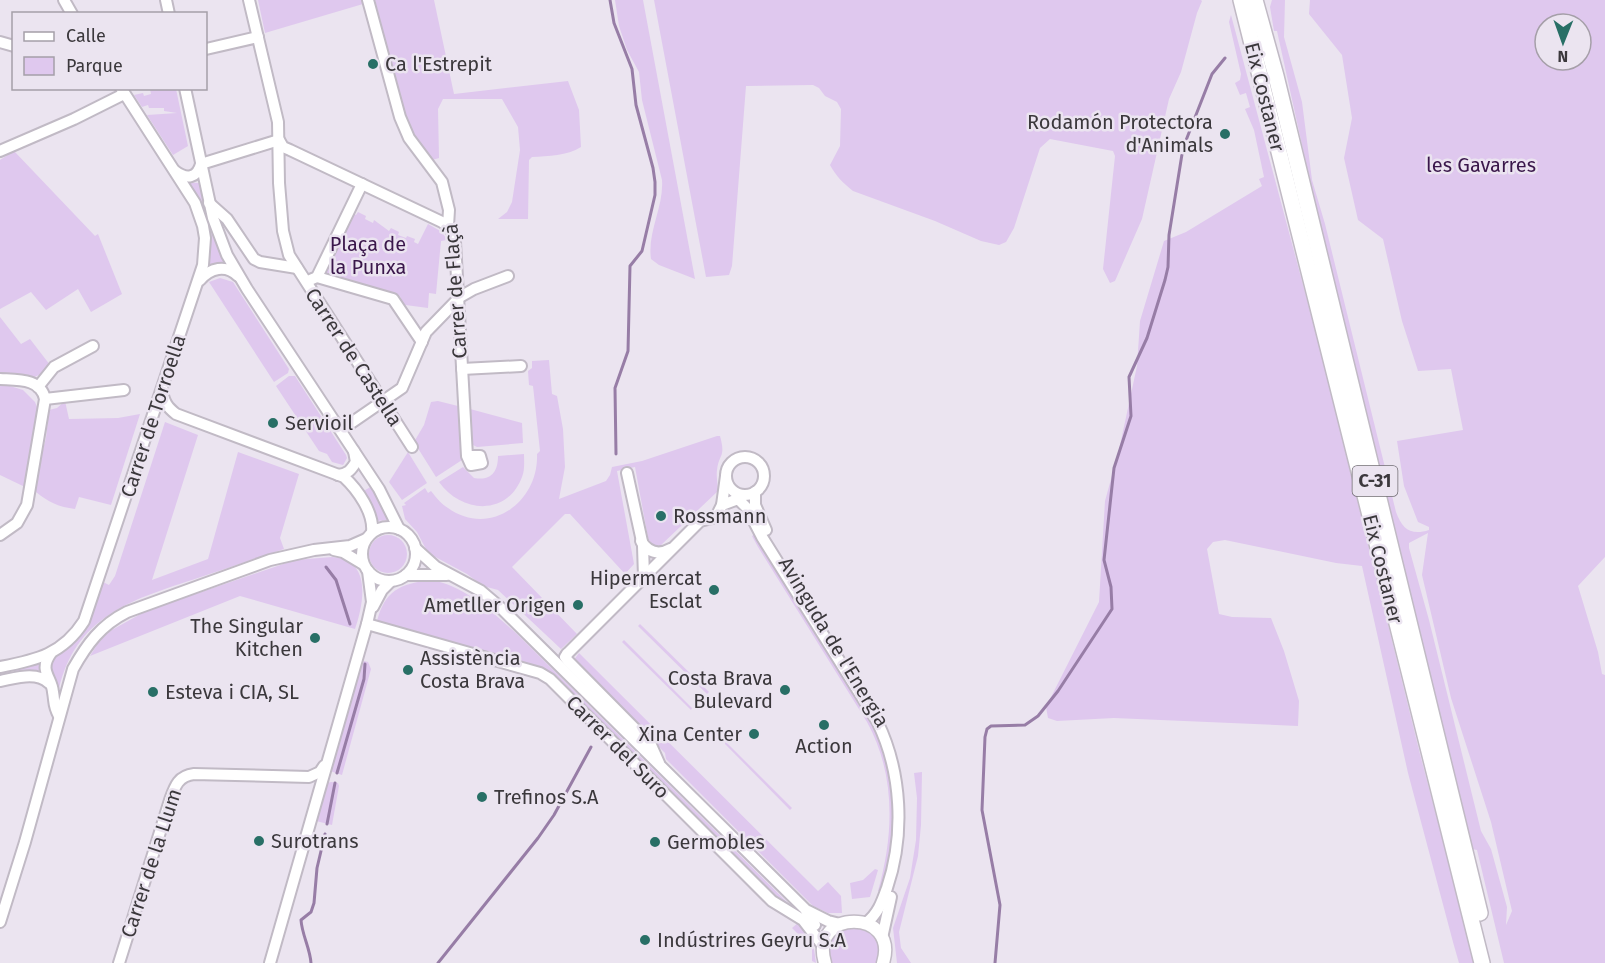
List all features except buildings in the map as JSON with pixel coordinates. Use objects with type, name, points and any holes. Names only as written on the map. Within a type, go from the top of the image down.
[{"type":"highway","points":[[1232,0],[1271,121]]},
{"type":"highway","name":"Eix Costaner","points":[[1241,0],[1482,963]]},
{"type":"highway","name":"Eix Costaner","points":[[1255,0],[1276,76],[1491,963]]},
{"type":"highway","points":[[1267,0],[1265,12],[1276,76]]},
{"type":"main road","points":[[824,962],[824,943],[831,931],[840,924],[853,921],[866,923],[882,938],[885,949],[884,963]]},
{"type":"street","name":"Carrer de Castella","points":[[249,0],[278,122],[283,231],[290,255],[412,447]]},
{"type":"street","name":"Carrer de Flaçà","points":[[368,0],[400,117],[409,138],[441,182],[449,210],[448,226],[453,233],[454,242],[467,456]]},
{"type":"street","points":[[207,50],[258,37]]},
{"type":"street","points":[[185,90],[209,202],[223,246],[386,500],[392,518],[399,529],[409,536],[415,548],[427,561],[451,576],[495,596],[558,654],[567,654]]},
{"type":"street","points":[[0,151],[122,91]]},
{"type":"street","name":"Carrer de Torroella","points":[[51,653],[70,640],[84,621],[162,391],[203,265],[205,250],[203,226],[195,203],[122,91]]},
{"type":"street","points":[[173,169],[185,177],[192,177],[196,175],[201,164],[279,140],[283,147],[448,226]]},
{"type":"street","points":[[317,277],[362,184]]},
{"type":"street","points":[[209,202],[227,219],[254,258],[260,262],[297,268]]},
{"type":"street","points":[[196,285],[207,272],[220,268],[234,272],[243,280]]},
{"type":"street","points":[[341,430],[402,388],[428,330],[460,297],[508,276]]},
{"type":"street","points":[[305,281],[317,277],[394,300],[422,342]]},
{"type":"street","points":[[38,387],[54,367],[93,346]]},
{"type":"street","points":[[462,369],[522,366]]},
{"type":"street","points":[[0,379],[27,380],[44,393],[45,399],[27,505],[17,524],[0,535]]},
{"type":"street","points":[[45,399],[124,390]]},
{"type":"street","points":[[162,391],[168,408],[176,414],[338,474],[349,481],[368,511],[373,524],[362,549],[372,602],[367,624]]},
{"type":"street","points":[[338,474],[345,474],[356,462],[353,449]]},
{"type":"street","points":[[659,765],[651,745],[565,657],[700,521],[716,517],[722,505],[728,468],[734,461],[745,457],[756,461],[764,475],[761,486],[747,495],[722,505]]},
{"type":"street","points":[[627,473],[642,546],[644,577]]},
{"type":"street","points":[[726,476],[730,487],[738,494],[747,495]]},
{"type":"street","name":"Avinguda de l'Energia","points":[[747,495],[747,508],[762,537],[877,721],[890,756],[898,798],[896,849],[883,900],[873,918],[866,923]]},
{"type":"street","name":"Avinguda de l'Energia","points":[[747,495],[882,718],[897,754],[904,798],[903,843],[899,870],[887,910],[882,938]]},
{"type":"street","points":[[0,922],[74,669],[96,634],[116,618],[173,594],[270,560],[314,550],[350,546],[388,527],[399,529]]},
{"type":"street","points":[[642,546],[658,553],[673,548]]},
{"type":"street","points":[[642,546],[652,561],[660,560]]},
{"type":"street","points":[[406,575],[414,563],[415,548]]},
{"type":"street","points":[[331,549],[343,552],[378,579],[391,581],[406,575],[451,576]]},
{"type":"street","points":[[270,963],[367,624],[375,602],[391,581]]},
{"type":"street","points":[[481,591],[532,638],[805,909],[824,943]]},
{"type":"street","name":"Carrer del Suro","points":[[367,624],[540,673],[550,679],[772,902],[803,920],[824,943]]},
{"type":"street","points":[[2,667],[34,660],[51,653]]},
{"type":"street","points":[[49,683],[46,663],[51,653]]},
{"type":"street","points":[[0,681],[9,675],[10,671],[2,667]]},
{"type":"street","points":[[0,681],[35,676],[44,678],[54,691],[53,703],[59,716]]},
{"type":"street","points":[[302,777],[309,777],[320,772],[328,756]]},
{"type":"street","name":"Carrer de la Llum","points":[[119,963],[170,800],[179,780],[186,775],[194,774],[302,777]]},
{"type":"street","points":[[302,777],[310,783],[314,807]]},
{"type":"street","points":[[805,909],[828,921],[840,924]]},
{"type":"green space","points":[[258,0],[362,0],[363,4],[265,33]]},
{"type":"green space","points":[[375,0],[434,0],[454,94],[568,81],[579,110],[581,147],[564,154],[532,157],[529,160],[528,219],[498,219],[507,212],[512,202],[520,150],[518,127],[502,99],[443,99],[438,109],[439,158],[432,160],[418,146],[405,121]]},
{"type":"green space","points":[[615,0],[643,0],[695,279],[659,265],[651,259],[651,239],[661,200],[662,180],[642,100],[639,72],[627,50],[619,26]]},
{"type":"green space","points":[[654,0],[1202,1],[1181,72],[1169,99],[1142,219],[1115,281],[1110,283],[1103,269],[1115,156],[1113,151],[1050,139],[1040,148],[1014,228],[1006,242],[999,245],[981,241],[849,188],[830,165],[840,146],[841,109],[837,102],[825,96],[819,88],[813,85],[746,86],[732,266],[729,275],[706,277]]},
{"type":"green space","name":"les Gavarres","points":[[1272,0],[1285,0],[1284,37],[1302,102],[1312,180],[1325,224],[1396,512],[1401,523],[1408,530],[1423,532],[1429,530],[1429,527],[1418,522],[1404,486],[1397,441],[1463,430],[1451,369],[1418,371],[1402,321],[1383,239],[1358,220],[1344,158],[1352,118],[1342,55],[1309,14],[1310,0],[1605,0],[1605,557],[1578,586],[1598,652],[1602,674],[1605,675],[1605,963],[1504,963],[1477,850],[1472,849],[1318,218],[1277,31],[1274,31],[1270,7]],"holes":[[[1428,533],[1422,575],[1451,698],[1491,822],[1512,911],[1506,925],[1507,907],[1491,849],[1481,831],[1409,548],[1409,543]]]},
{"type":"green space","points":[[1231,15],[1318,341],[1420,754],[1475,963],[1459,963],[1453,942],[1408,773],[1362,566],[1336,563],[1225,540],[1213,542],[1207,549],[1219,614],[1232,617],[1271,618],[1299,701],[1298,726],[1114,718],[1057,721],[1048,718],[1046,707],[1099,602],[1105,501],[1119,450],[1137,366],[1140,321],[1164,241],[1186,232],[1262,186],[1259,179],[1264,177],[1254,130],[1245,109],[1250,107],[1246,93],[1240,95],[1235,83],[1240,80],[1241,74],[1229,22]]},
{"type":"green space","points":[[150,90],[176,90],[188,146],[173,155],[147,115],[177,113],[164,111],[164,108],[149,108],[148,105],[142,107],[134,95],[151,94]]},
{"type":"green space","points":[[14,151],[95,236],[98,234],[122,294],[91,312],[78,289],[46,310],[31,292],[0,309],[0,160]]},
{"type":"green space","points":[[186,182],[199,183],[210,226],[226,266],[207,268],[208,261]]},
{"type":"green space","name":"Plaça de la Punxa","points":[[358,212],[366,216],[365,219],[373,223],[374,220],[389,231],[391,228],[399,232],[398,235],[415,239],[414,242],[418,244],[428,224],[442,232],[447,240],[441,241],[436,294],[429,293],[428,308],[398,304],[401,300],[400,296],[323,275],[352,213],[356,215]]},
{"type":"green space","points":[[220,278],[233,282],[289,369],[288,373],[274,382],[209,282]]},
{"type":"green space","points":[[0,317],[21,344],[30,339],[50,365],[45,371],[28,379],[0,379]]},
{"type":"green space","points":[[549,360],[552,394],[557,396],[563,429],[565,467],[559,499],[606,481],[612,467],[642,461],[717,436],[720,436],[722,448],[717,470],[718,491],[660,546],[652,545],[648,538],[635,467],[617,471],[634,564],[625,574],[570,514],[565,514],[512,567],[577,634],[561,649],[498,590],[483,586],[467,574],[428,553],[417,532],[405,519],[402,506],[425,488],[428,493],[431,491],[448,508],[464,516],[480,519],[495,517],[509,510],[521,500],[530,487],[537,454],[540,451],[533,386],[529,385],[528,371],[532,368],[532,361]]},
{"type":"green space","points":[[289,376],[295,376],[346,455],[347,458],[343,465],[332,462],[327,454],[319,451],[276,386]]},
{"type":"green space","points":[[0,383],[23,390],[35,402],[39,412],[25,487],[0,475]]},
{"type":"green space","points":[[65,401],[69,419],[118,418],[140,414],[111,505],[79,497],[75,509],[69,508],[45,499],[36,492],[36,477],[46,438],[49,410],[57,408]]},
{"type":"green space","points":[[438,401],[458,406],[462,460],[436,477],[414,442],[424,425],[431,402]]},
{"type":"green space","points":[[470,409],[522,423],[523,443],[477,447],[473,445]]},
{"type":"green space","points":[[165,422],[198,435],[152,580],[208,559],[238,452],[299,474],[280,538],[284,549],[147,595],[108,615],[78,645],[67,665],[59,689],[56,689],[48,673],[50,661],[90,617],[103,582],[109,585],[115,576]]},
{"type":"green space","points":[[408,452],[427,483],[402,500],[389,482]]},
{"type":"green space","points":[[524,454],[523,474],[515,490],[506,499],[495,504],[471,505],[459,500],[439,482],[463,467],[474,478],[489,477],[497,467],[498,456]]},
{"type":"green space","points":[[372,486],[383,505],[388,520],[376,521],[362,492]]},
{"type":"green space","points":[[755,534],[871,722],[880,742],[891,784],[892,806],[890,849],[881,892],[878,891],[887,848],[889,805],[883,763],[876,742],[867,722],[758,547],[752,536]]},
{"type":"green space","points":[[388,535],[401,541],[407,554],[401,567],[388,573],[375,567],[369,554],[375,541]]},
{"type":"green space","points":[[332,557],[354,565],[359,574],[362,595],[355,629],[240,596],[90,656],[98,643],[110,631],[146,611],[295,560]]},
{"type":"green space","points":[[430,580],[466,593],[516,633],[797,912],[783,906],[563,686],[377,621],[384,602],[395,591],[410,584]]},
{"type":"green space","points":[[640,624],[709,692],[707,694],[638,626]]},
{"type":"green space","points":[[624,640],[692,708],[691,710],[622,642]]},
{"type":"green space","points":[[579,653],[818,891],[828,882],[841,896],[842,913],[828,913],[813,906],[666,759],[665,753],[573,661]]},
{"type":"green space","points":[[46,659],[44,673],[15,673],[15,666]]},
{"type":"green space","points":[[364,661],[368,662],[371,669],[342,775],[330,771],[361,664]]},
{"type":"green space","points":[[725,741],[792,808],[790,810],[725,744]]},
{"type":"green space","points":[[922,772],[918,856],[899,932],[901,948],[911,963],[897,963],[893,928],[910,878],[916,840],[917,798],[914,773]]},
{"type":"green space","points":[[327,783],[338,783],[339,786],[332,825],[316,821]]},
{"type":"green space","points":[[875,869],[878,870],[870,897],[852,899],[850,883],[863,880]]},
{"type":"green space","points":[[799,922],[812,935],[816,963],[812,961],[812,948],[792,928]]},
{"type":"green space","points":[[846,927],[868,932],[873,936],[878,947],[876,963],[829,963],[830,941]]},
{"type":"waterway","points":[[610,0],[614,23],[632,69],[636,105],[655,182],[655,195],[642,251],[630,266],[628,351],[615,388],[616,454]]},
{"type":"waterway","points":[[995,963],[1000,905],[982,810],[987,729],[991,726],[1025,725],[1038,716],[1058,691],[1112,609],[1111,587],[1104,560],[1114,468],[1131,416],[1129,377],[1147,338],[1165,280],[1168,267],[1169,235],[1183,148],[1212,74],[1225,58]]},
{"type":"waterway","points":[[326,567],[336,580],[350,624]]},
{"type":"waterway","points":[[337,773],[364,679],[365,664]]},
{"type":"waterway","points":[[438,963],[538,838],[554,815],[591,747]]},
{"type":"waterway","points":[[327,824],[335,783]]},
{"type":"waterway","points":[[311,963],[301,920],[311,912],[314,903],[317,868],[325,834]]},
{"type":"place","name":"Ca l'Estrepit","points":[[373,64]]},
{"type":"place","name":"Rodamón Protectora d'Animals","points":[[1225,134]]},
{"type":"place","name":"Servioil","points":[[273,423]]},
{"type":"place","name":"Rossmann","points":[[661,516]]},
{"type":"place","name":"Hipermercat Esclat","points":[[714,590]]},
{"type":"place","name":"Ametller Origen","points":[[578,605]]},
{"type":"place","name":"The Singular Kitchen","points":[[315,638]]},
{"type":"place","name":"Assistència Costa Brava","points":[[408,670]]},
{"type":"place","name":"Costa Brava Bulevard","points":[[785,690]]},
{"type":"place","name":"Esteva i CIA, SL","points":[[153,692]]},
{"type":"place","name":"Action","points":[[824,725]]},
{"type":"place","name":"Xina Center","points":[[754,734]]},
{"type":"place","name":"Trefinos S.A","points":[[482,797]]},
{"type":"place","name":"Surotrans","points":[[259,841]]},
{"type":"place","name":"Germobles","points":[[655,842]]},
{"type":"place","name":"Indústrires Geyru S.A","points":[[645,940]]}]
